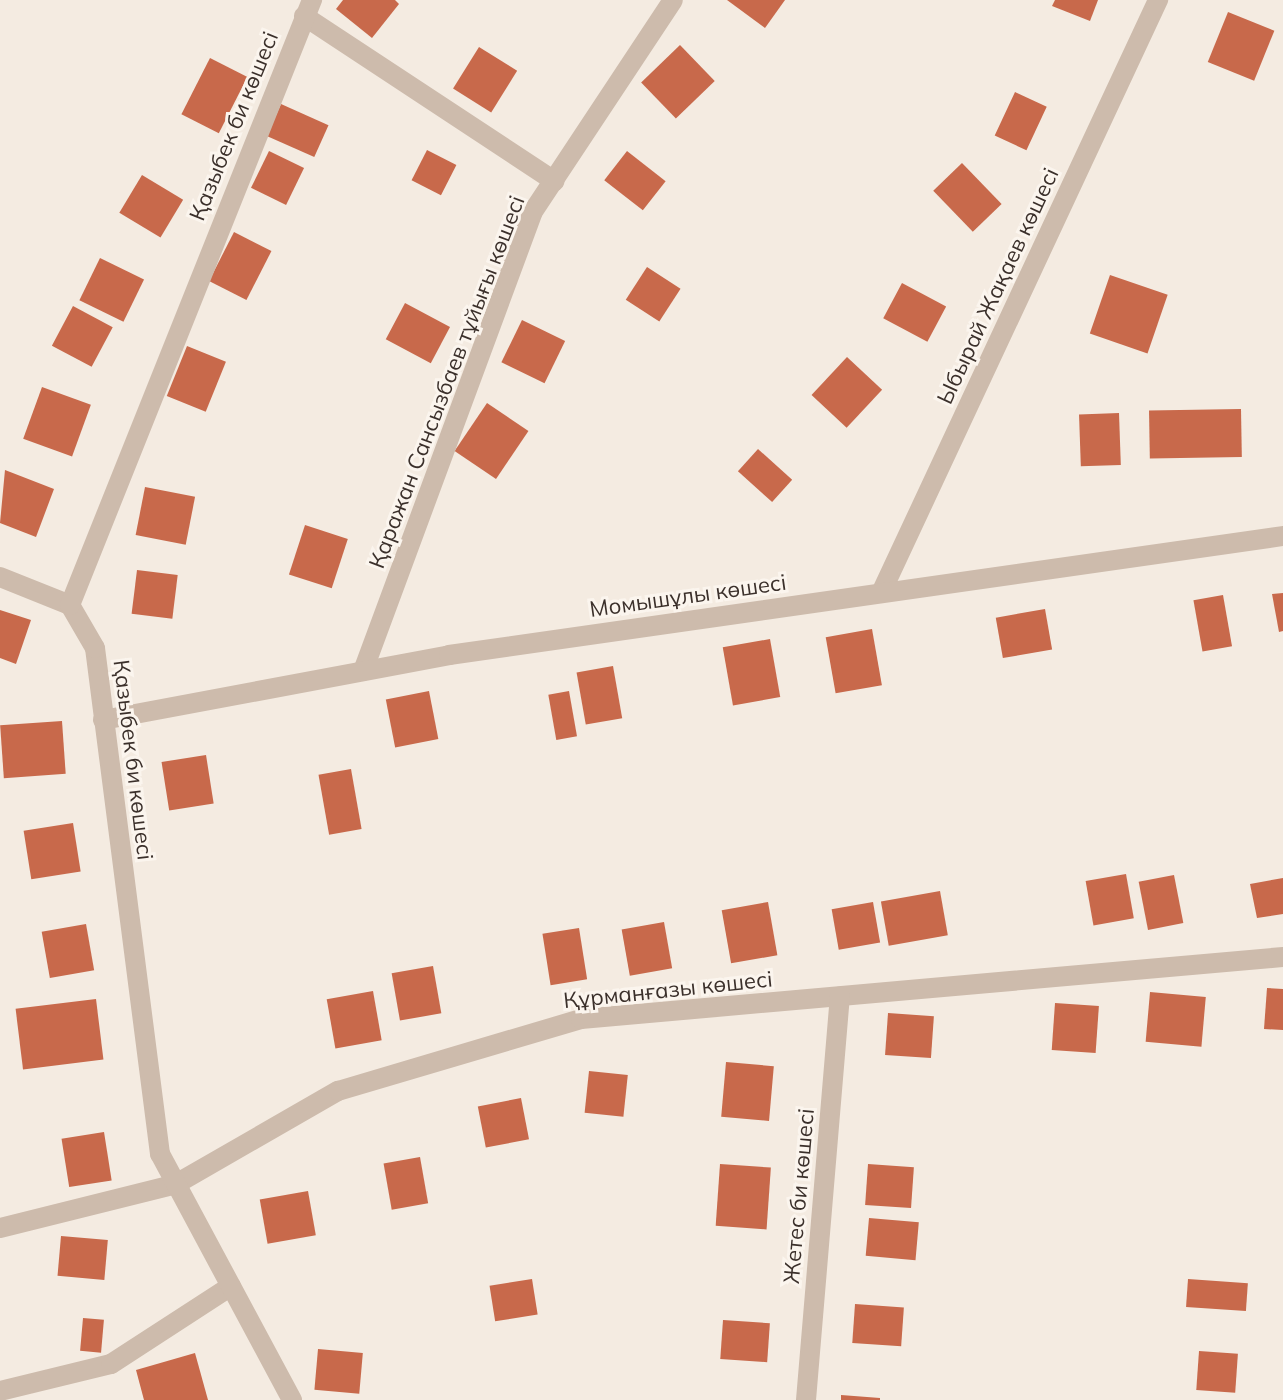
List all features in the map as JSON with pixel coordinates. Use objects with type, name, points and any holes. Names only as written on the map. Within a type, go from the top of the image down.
[{"type":"street","name":"Қаражан Сансызбаев тұйығы көшесі","points":[[363,671],[532,213],[673,0]]},
{"type":"street","name":"Ыбырай Жақаев көшесі","points":[[881,593],[1158,0]]},
{"type":"street","points":[[308,8],[554,181]]},
{"type":"street","name":"Қазыбек би көшесі","points":[[292,1400],[160,1154],[95,648],[70,605],[308,8]]},
{"type":"street","name":"Момышұлы көшесі","points":[[103,720],[363,671],[1283,536]]},
{"type":"street","points":[[0,577],[70,605]]},
{"type":"street","name":"Құрманғазы көшесі","points":[[0,1228],[176,1184],[338,1091],[581,1019],[1283,957]]},
{"type":"street","name":"Жетес би көшесі","points":[[806,1400],[840,996]]},
{"type":"street","points":[[0,1391],[111,1364],[231,1286]]},
{"type":"building","points":[[343,0],[395,0],[399,4],[372,38],[336,9]]},
{"type":"building","points":[[727,0],[785,0],[765,28]]},
{"type":"building","points":[[1055,0],[1098,0],[1090,21],[1052,6]]},
{"type":"building","points":[[1228,12],[1274,31],[1254,81],[1208,62]]},
{"type":"building","points":[[680,45],[715,81],[676,118],[641,83]]},
{"type":"building","points":[[479,47],[517,71],[491,112],[453,89]]},
{"type":"building","points":[[210,58],[247,77],[219,133],[181,114]]},
{"type":"building","points":[[1015,92],[1047,107],[1026,150],[995,136]]},
{"type":"building","points":[[281,104],[329,125],[314,157],[267,136]]},
{"type":"building","points":[[427,150],[456,165],[441,195],[412,180]]},
{"type":"building","points":[[269,151],[304,168],[286,205],[251,188]]},
{"type":"building","points":[[627,151],[666,181],[643,210],[604,180]]},
{"type":"building","points":[[962,163],[1002,204],[973,232],[933,191]]},
{"type":"building","points":[[142,175],[183,200],[160,237],[119,213]]},
{"type":"building","points":[[234,232],[271,251],[246,300],[209,281]]},
{"type":"building","points":[[100,258],[144,279],[123,322],[79,300]]},
{"type":"building","points":[[647,267],[681,289],[659,321],[626,300]]},
{"type":"building","points":[[1110,275],[1168,295],[1147,353],[1090,334]]},
{"type":"building","points":[[902,283],[946,306],[927,342],[883,318]]},
{"type":"building","points":[[405,303],[450,327],[431,363],[386,339]]},
{"type":"building","points":[[73,306],[113,327],[92,367],[52,346]]},
{"type":"building","points":[[522,320],[565,341],[545,383],[501,362]]},
{"type":"building","points":[[187,346],[226,362],[206,412],[167,396]]},
{"type":"building","points":[[847,357],[882,390],[847,428],[812,395]]},
{"type":"building","points":[[42,387],[91,405],[72,456],[23,439]]},
{"type":"building","points":[[487,403],[528,431],[496,479],[455,451]]},
{"type":"building","points":[[1241,409],[1242,457],[1150,459],[1149,411]]},
{"type":"building","points":[[1119,413],[1121,465],[1081,466],[1079,414]]},
{"type":"building","points":[[758,449],[792,480],[772,502],[738,471]]},
{"type":"building","points":[[5,470],[54,489],[36,537],[0,523]]},
{"type":"building","points":[[145,487],[195,497],[186,545],[136,535]]},
{"type":"building","points":[[305,525],[348,539],[332,588],[289,574]]},
{"type":"building","points":[[137,570],[178,575],[172,619],[132,614]]},
{"type":"building","points":[[1283,593],[1283,631],[1279,632],[1272,594]]},
{"type":"building","points":[[1223,595],[1232,646],[1202,651],[1193,600]]},
{"type":"building","points":[[1045,609],[1052,649],[1003,658],[996,618]]},
{"type":"building","points":[[0,610],[31,620],[16,664],[0,658]]},
{"type":"building","points":[[872,629],[882,685],[836,693],[826,637]]},
{"type":"building","points":[[770,639],[780,697],[733,705],[723,647]]},
{"type":"building","points":[[613,666],[622,718],[586,725],[577,672]]},
{"type":"building","points":[[429,691],[438,739],[395,747],[386,699]]},
{"type":"building","points":[[569,691],[577,736],[556,740],[548,695]]},
{"type":"building","points":[[62,721],[66,774],[4,778],[0,725]]},
{"type":"building","points":[[206,755],[214,803],[169,810],[162,762]]},
{"type":"building","points":[[351,769],[362,829],[329,835],[319,775]]},
{"type":"building","points":[[73,823],[81,871],[31,879],[24,831]]},
{"type":"building","points":[[1126,874],[1134,918],[1093,925],[1086,881]]},
{"type":"building","points":[[1174,875],[1183,923],[1148,930],[1139,882]]},
{"type":"building","points":[[1283,878],[1283,914],[1257,918],[1250,884]]},
{"type":"building","points":[[940,891],[948,935],[889,946],[881,901]]},
{"type":"building","points":[[768,902],[777,955],[731,963],[722,910]]},
{"type":"building","points":[[873,902],[880,942],[839,950],[832,909]]},
{"type":"building","points":[[664,922],[672,968],[630,976],[622,929]]},
{"type":"building","points":[[86,924],[94,970],[50,978],[42,932]]},
{"type":"building","points":[[579,928],[587,979],[551,985],[542,934]]},
{"type":"building","points":[[433,966],[441,1013],[400,1021],[392,973]]},
{"type":"building","points":[[1267,988],[1283,989],[1283,1030],[1264,1029]]},
{"type":"building","points":[[373,991],[382,1040],[335,1048],[327,999]]},
{"type":"building","points":[[1150,992],[1206,997],[1201,1047],[1146,1042]]},
{"type":"building","points":[[96,999],[103,1060],[23,1069],[16,1009]]},
{"type":"building","points":[[1055,1003],[1099,1006],[1096,1053],[1052,1050]]},
{"type":"building","points":[[888,1013],[934,1016],[931,1058],[885,1055]]},
{"type":"building","points":[[726,1062],[774,1066],[769,1121],[721,1117]]},
{"type":"building","points":[[589,1071],[628,1075],[623,1117],[585,1113]]},
{"type":"building","points":[[521,1098],[529,1139],[486,1148],[478,1106]]},
{"type":"building","points":[[104,1132],[112,1180],[69,1187],[62,1139]]},
{"type":"building","points":[[420,1157],[428,1203],[392,1210],[384,1163]]},
{"type":"building","points":[[720,1164],[771,1168],[767,1229],[716,1226]]},
{"type":"building","points":[[868,1164],[914,1167],[911,1208],[865,1205]]},
{"type":"building","points":[[308,1191],[316,1235],[268,1244],[260,1200]]},
{"type":"building","points":[[869,1218],[919,1222],[915,1260],[866,1256]]},
{"type":"building","points":[[61,1236],[108,1240],[104,1280],[58,1276]]},
{"type":"building","points":[[532,1279],[538,1315],[495,1321],[490,1286]]},
{"type":"building","points":[[1188,1279],[1248,1283],[1246,1311],[1186,1307]]},
{"type":"building","points":[[855,1304],[904,1307],[901,1346],[852,1343]]},
{"type":"building","points":[[83,1318],[104,1320],[101,1353],[80,1351]]},
{"type":"building","points":[[723,1320],[770,1323],[767,1362],[720,1359]]},
{"type":"building","points":[[318,1349],[363,1353],[359,1394],[314,1390]]},
{"type":"building","points":[[1199,1351],[1238,1354],[1235,1393],[1196,1390]]},
{"type":"building","points":[[195,1353],[208,1400],[144,1400],[136,1370]]},
{"type":"building","points":[[841,1395],[880,1398],[880,1400],[841,1400]]}]
